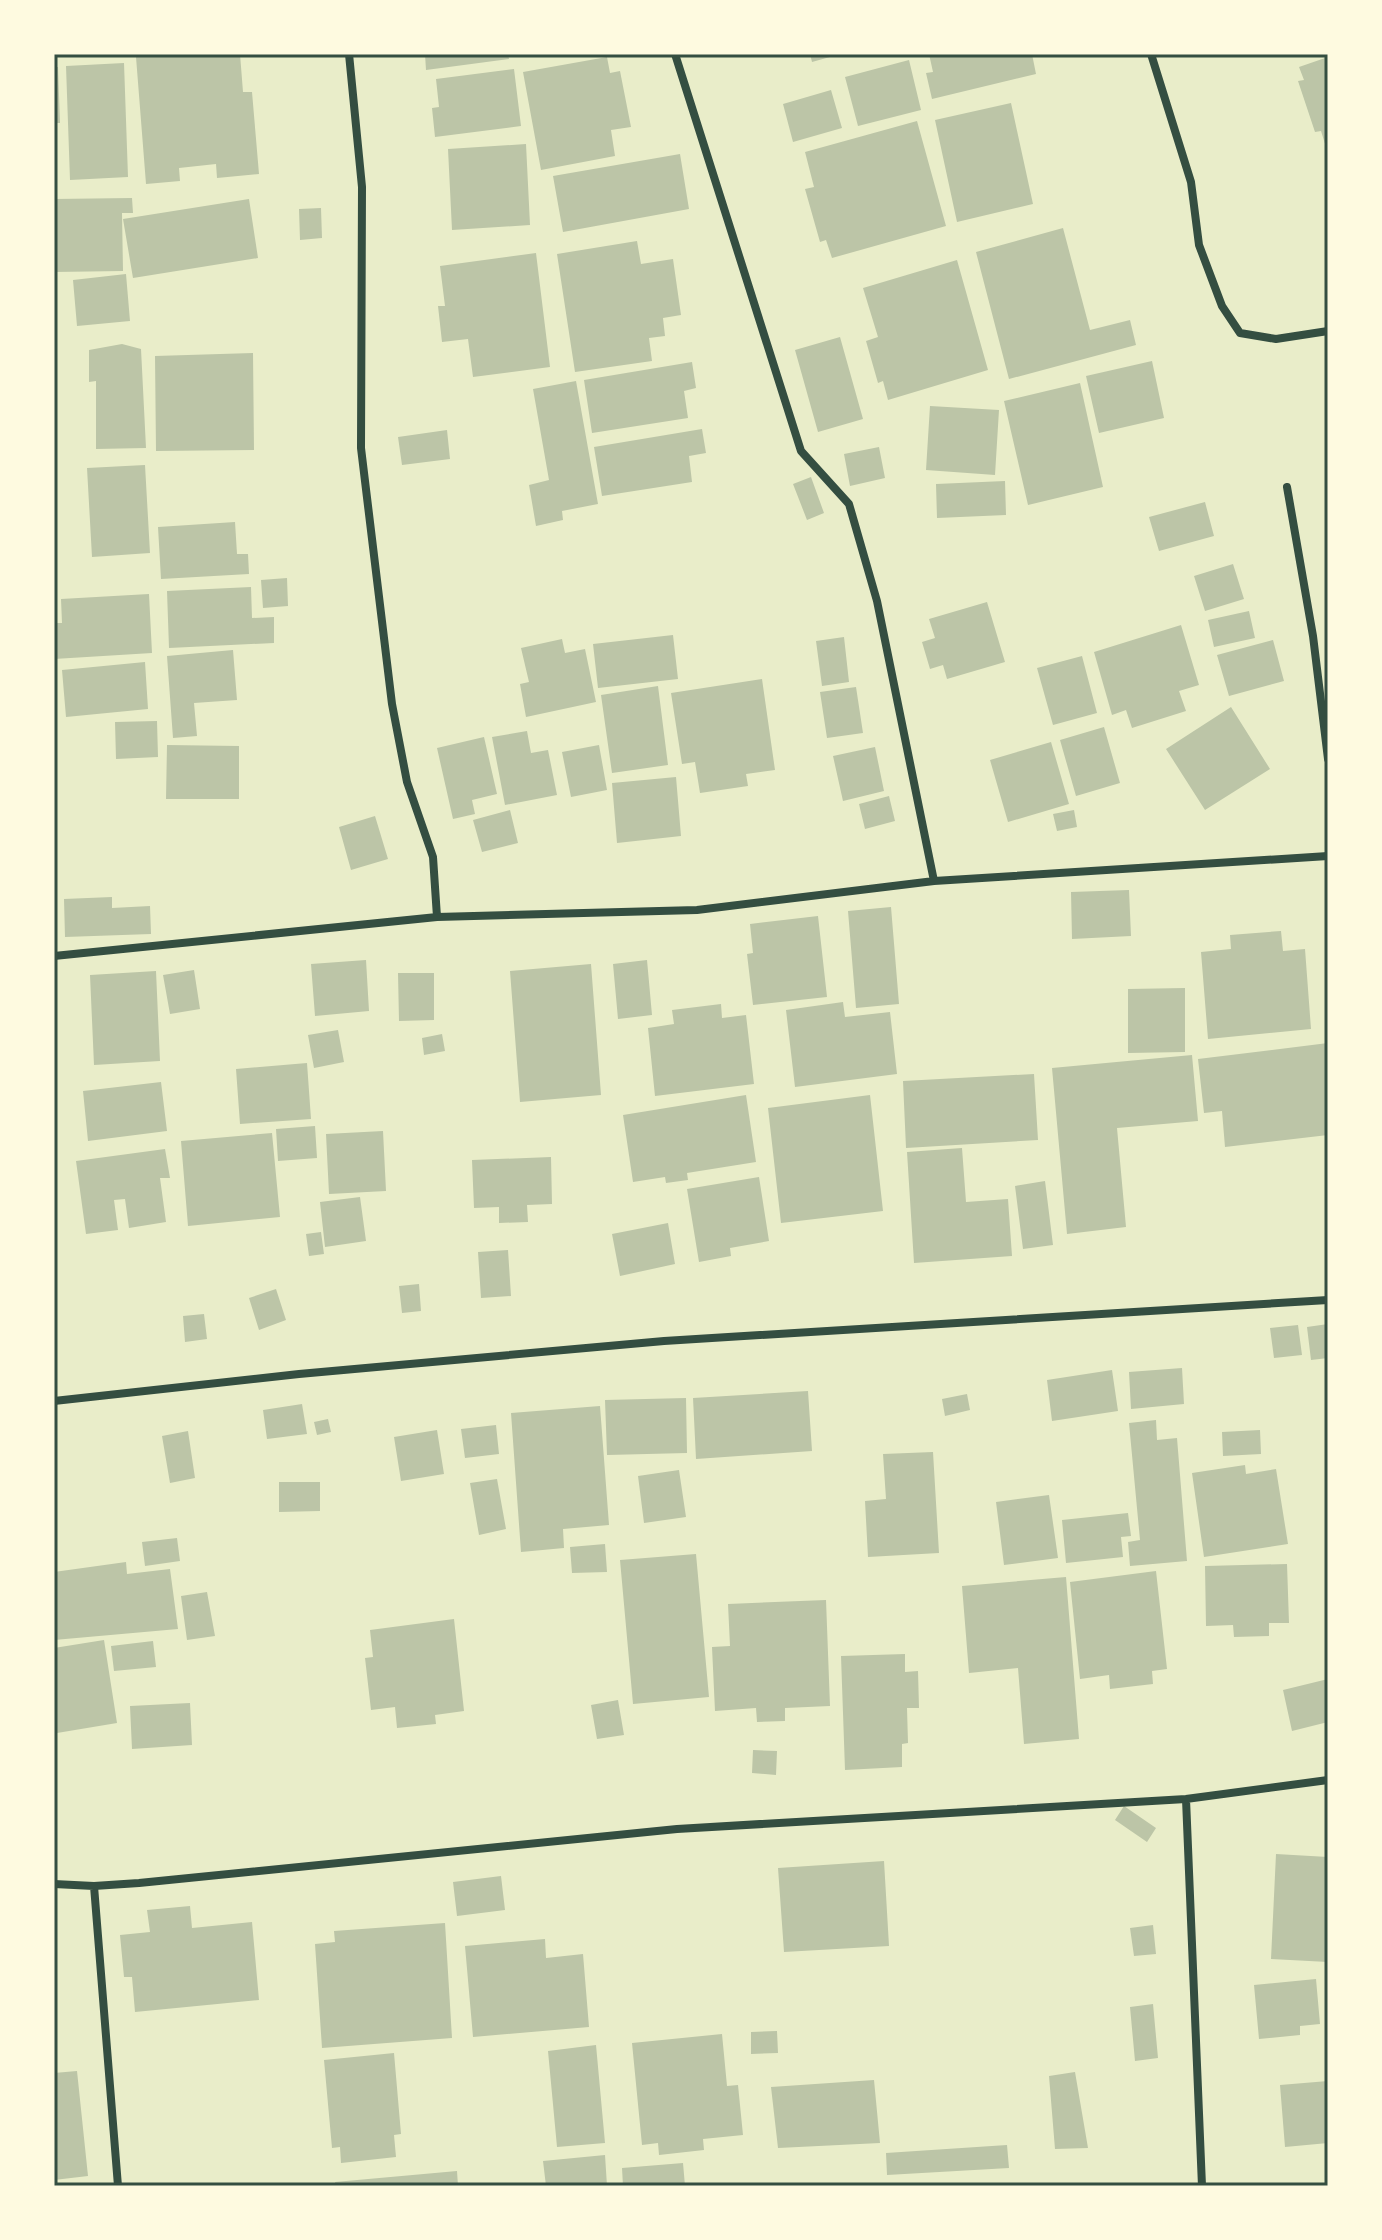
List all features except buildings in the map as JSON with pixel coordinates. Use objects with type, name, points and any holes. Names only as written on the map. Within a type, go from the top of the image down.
[{"type":"street","points":[[349,54],[362,187],[361,448],[392,704],[407,782],[433,857],[437,917]]},
{"type":"street","points":[[675,54],[801,451],[849,504],[877,601],[934,881]]},
{"type":"street","points":[[1151,54],[1191,182],[1199,245],[1222,306],[1240,333],[1276,339],[1328,331]]},
{"type":"street","points":[[1287,487],[1313,636],[1328,759]]},
{"type":"street","points":[[54,956],[437,917],[697,910],[934,881],[1328,856]]},
{"type":"street","points":[[54,1401],[664,1341],[1328,1300]]},
{"type":"street","points":[[54,1884],[94,1886],[677,1829],[1186,1799],[1328,1780]]},
{"type":"street","points":[[1186,1799],[1202,2186]]},
{"type":"street","points":[[94,1886],[118,2186]]}]
